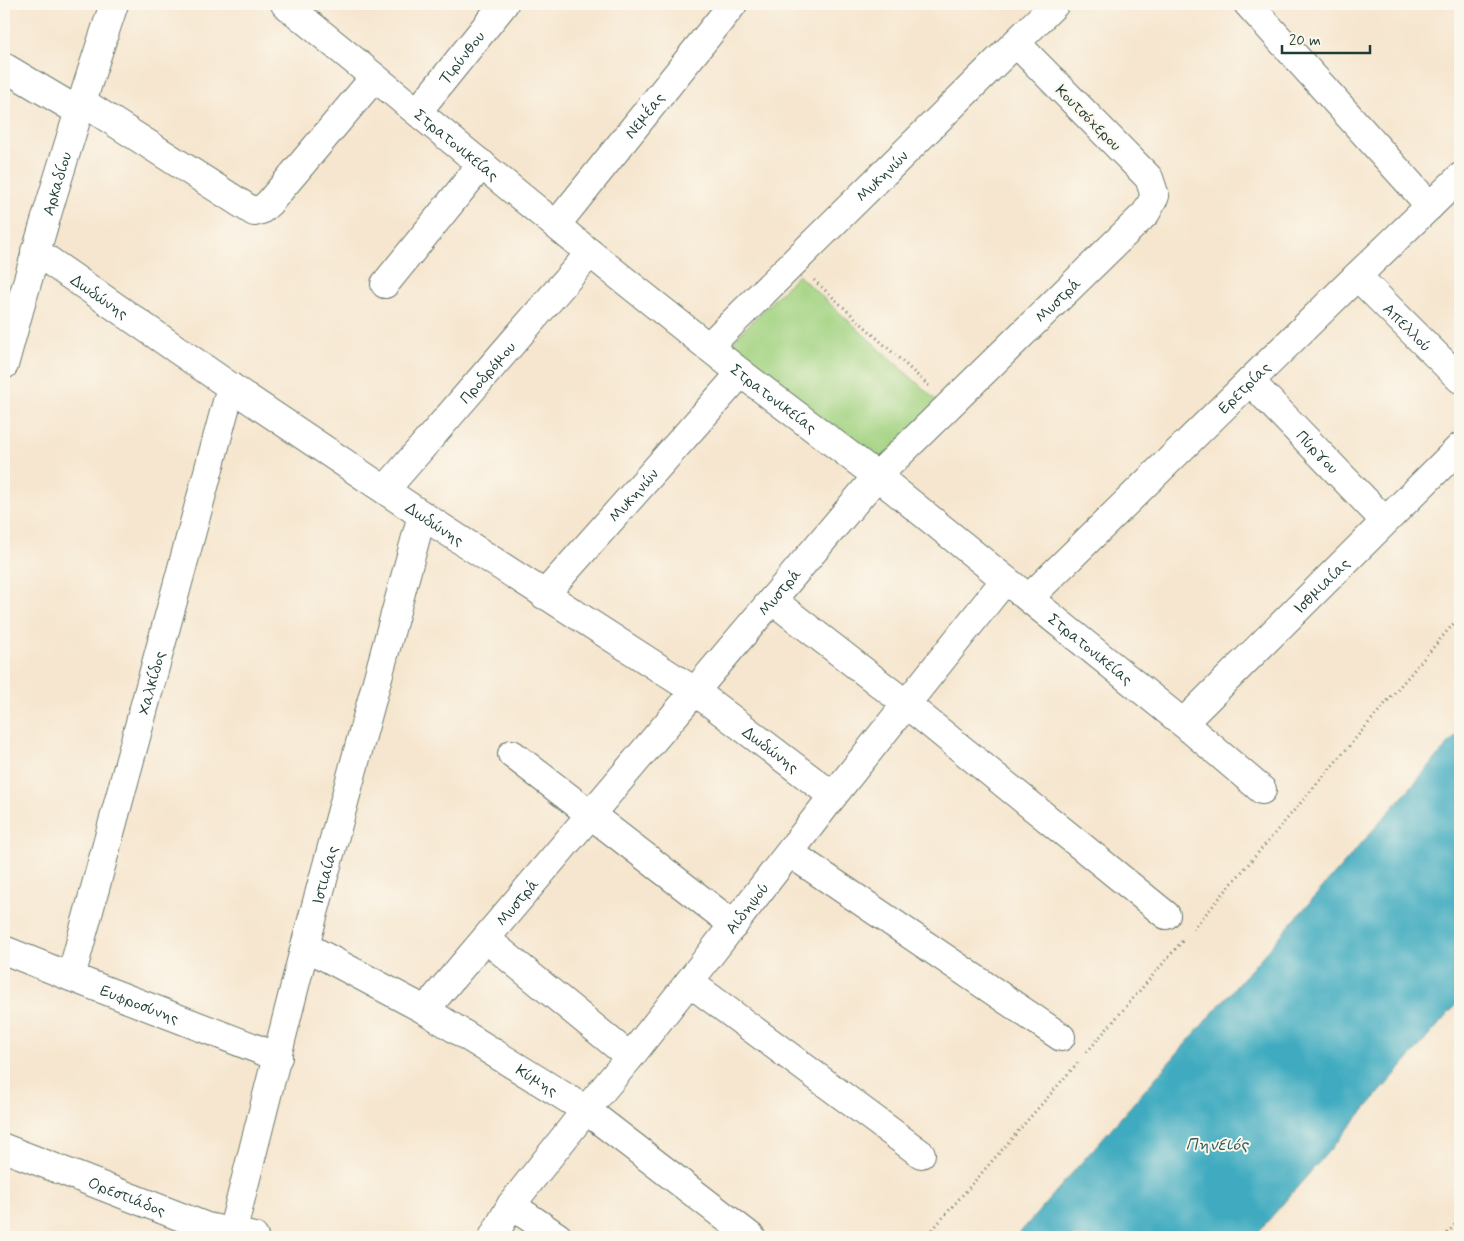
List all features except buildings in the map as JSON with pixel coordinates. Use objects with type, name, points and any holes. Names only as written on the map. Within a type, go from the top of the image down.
[{"type":"street","name":"Αρκαδίου","points":[[4,364],[35,251],[114,4]]},
{"type":"street","name":"Στρατονικείας","points":[[285,4],[740,373],[877,476],[1029,598],[1182,722],[1262,790]]},
{"type":"street","name":"Τιρύνθου","points":[[418,111],[504,4]]},
{"type":"street","name":"Νεμέας","points":[[556,225],[733,4]]},
{"type":"street","name":"Μυκηνών","points":[[708,347],[1055,4]]},
{"type":"street","points":[[1248,4],[1430,206]]},
{"type":"street","name":"Κουτσόχερου","points":[[1016,43],[1149,178],[1155,196]]},
{"type":"street","points":[[4,67],[80,106],[254,212],[269,203],[374,78]]},
{"type":"street","points":[[385,284],[482,164]]},
{"type":"street","name":"Ερετρίας","points":[[1029,598],[1460,177]]},
{"type":"street","name":"Μυστρά","points":[[425,1010],[877,476],[1146,214],[1155,196]]},
{"type":"street","name":"Δωδώνης","points":[[35,251],[231,388],[544,595],[696,692],[833,796]]},
{"type":"street","name":"Προδρόμου","points":[[385,490],[590,253]]},
{"type":"street","name":"Απελλού","points":[[1357,276],[1460,379]]},
{"type":"street","name":"Μυκηνών","points":[[544,595],[740,373]]},
{"type":"street","name":"Πύργου","points":[[1250,381],[1385,521]]},
{"type":"street","name":"Χαλκίδος","points":[[71,978],[231,388]]},
{"type":"street","name":"Ισθμιαίας","points":[[1182,722],[1460,447]]},
{"type":"street","name":"Ιστιαίας","points":[[239,1236],[278,1057],[305,946],[422,515]]},
{"type":"street","name":"Αιδηψού","points":[[493,1237],[512,1205],[586,1110],[630,1057],[833,796],[1005,580]]},
{"type":"street","points":[[772,600],[906,704],[1166,915]]},
{"type":"street","points":[[512,754],[590,816],[734,925]]},
{"type":"street","points":[[790,853],[1061,1037]]},
{"type":"street","points":[[486,939],[630,1057]]},
{"type":"street","name":"Κύμης","points":[[305,946],[425,1010],[586,1110],[751,1237]]},
{"type":"street","name":"Ευφροσύνης","points":[[4,950],[71,978],[278,1057]]},
{"type":"street","points":[[689,982],[921,1154]]},
{"type":"street","name":"Ορεστιάδος","points":[[4,1148],[207,1227],[239,1236]]},
{"type":"street","points":[[512,1205],[558,1237]]},
{"type":"path","points":[[794,262],[950,405]]},
{"type":"path","points":[[1444,1237],[1460,1219]]},
{"type":"green space","points":[[798,275],[938,402],[877,463],[727,347]]},
{"type":"water","name":"Πηνειός","points":[[1460,731],[1460,1000],[1254,1237],[1016,1237]]}]
